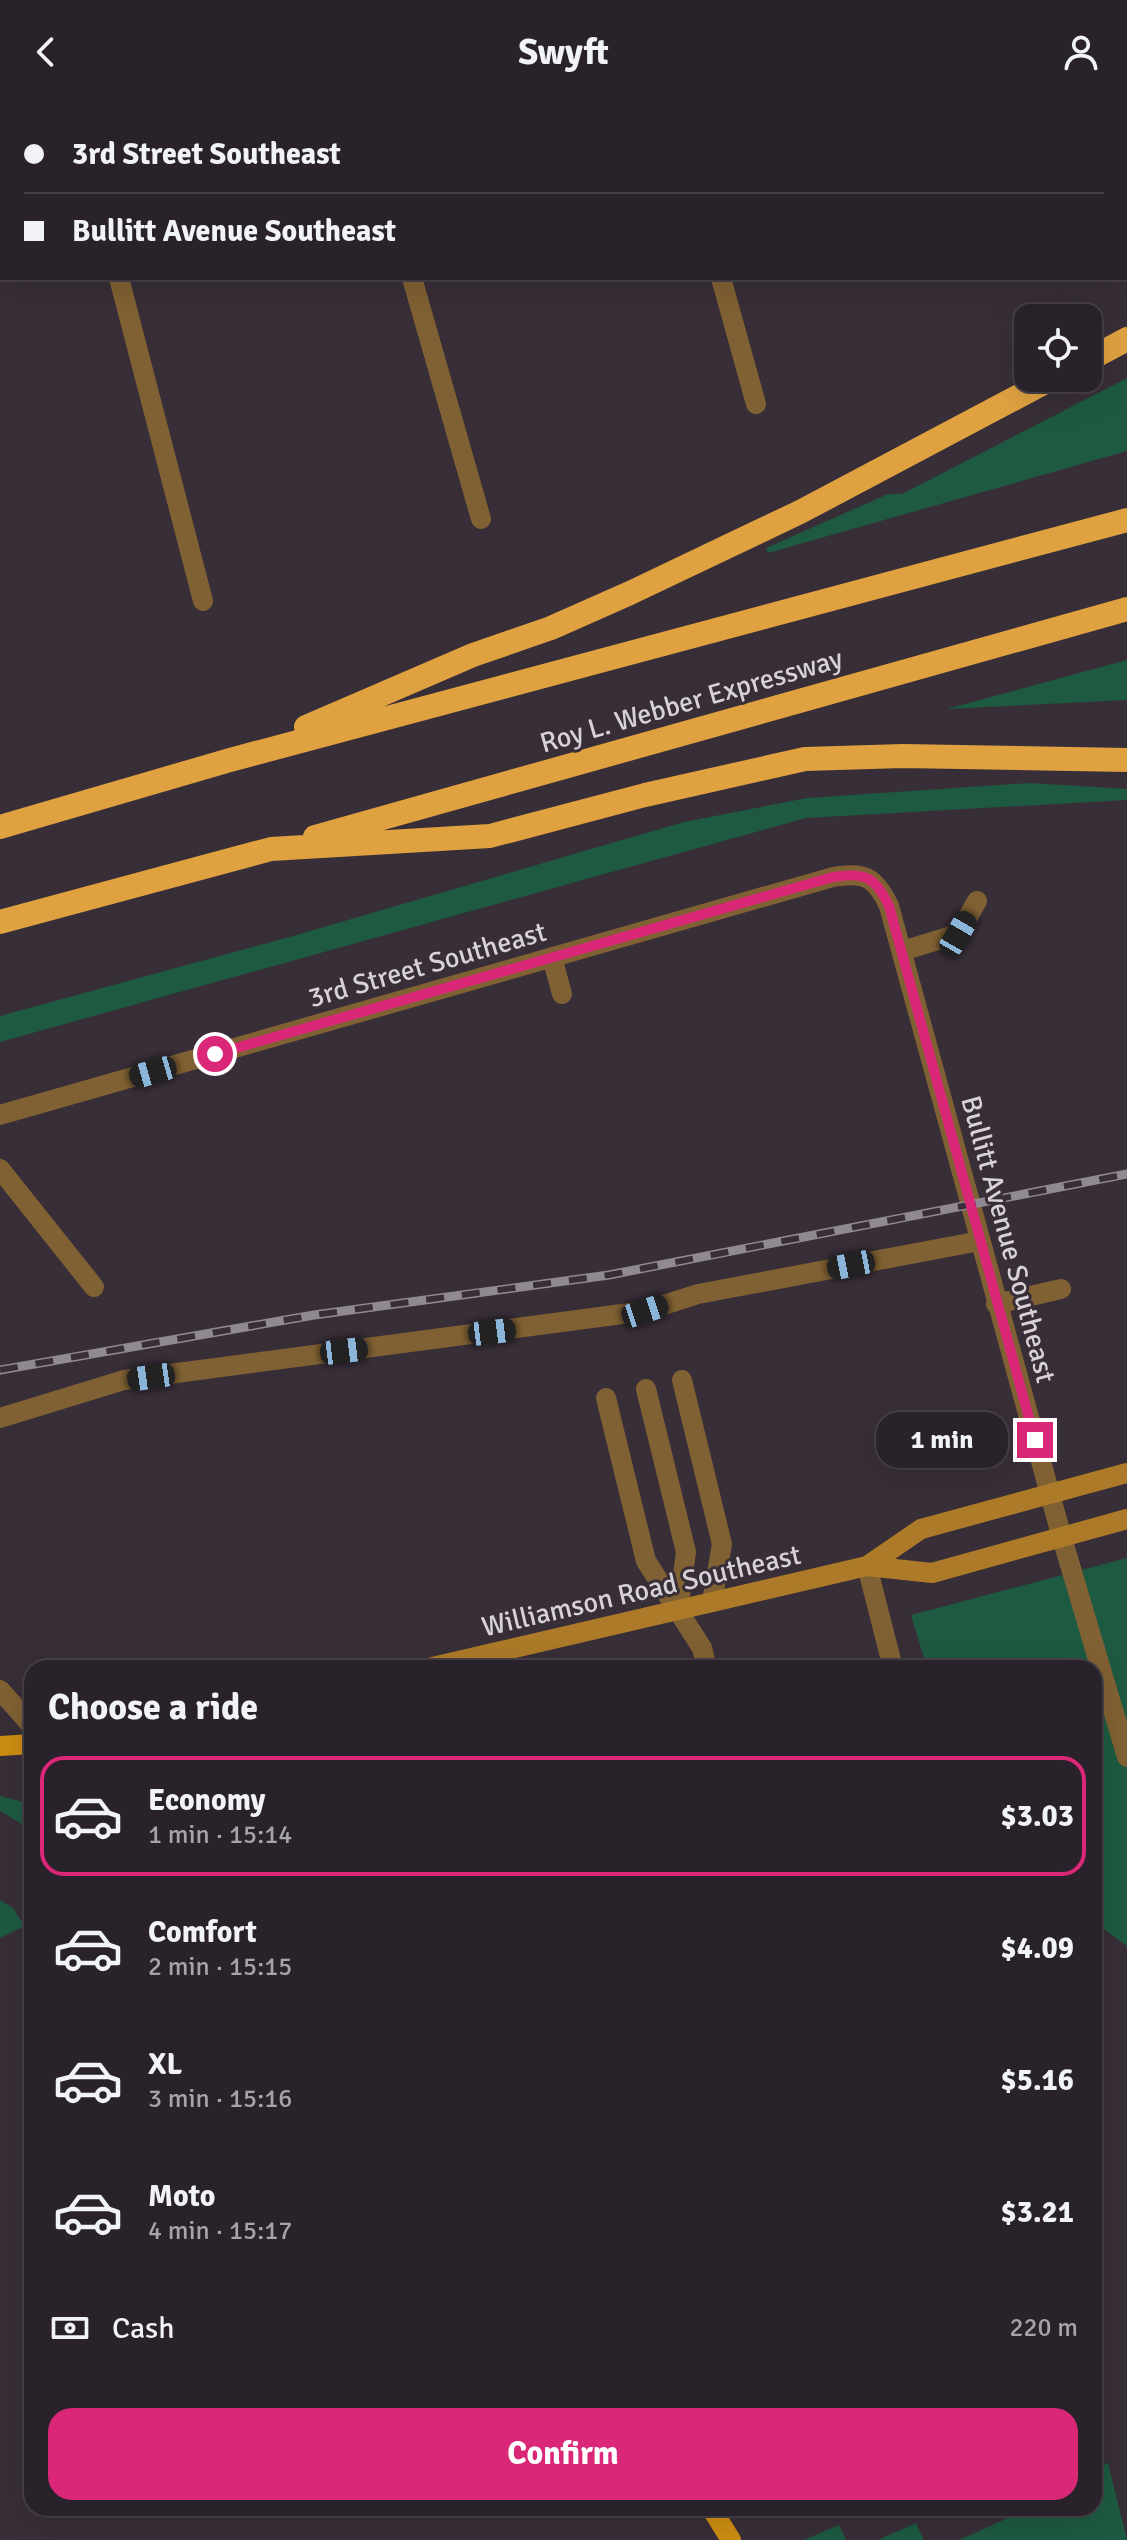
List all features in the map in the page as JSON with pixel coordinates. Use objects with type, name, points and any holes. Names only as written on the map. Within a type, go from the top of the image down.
[{"type":"highway","points":[[1102,352],[1127,339]]},
{"type":"highway","points":[[230,760],[473,655],[551,628],[630,593],[800,512],[1027,392]]},
{"type":"highway","points":[[0,827],[230,760],[1127,520]]},
{"type":"highway","name":"Roy L. Webber Expressway","points":[[271,849],[1127,609]]},
{"type":"highway","points":[[0,922],[271,849],[490,836],[645,795],[805,759],[917,756],[1127,760]]},
{"type":"main road","name":"Williamson Road Southeast","points":[[867,1566],[921,1529],[1127,1473]]},
{"type":"main road","name":"Williamson Road Southeast","points":[[462,1660],[867,1566],[932,1573],[1127,1519]]},
{"type":"main road","points":[[0,1746],[24,1744]]},
{"type":"main road","points":[[716,2516],[731,2540]]},
{"type":"street","points":[[120,280],[203,601]]},
{"type":"street","points":[[413,280],[481,519]]},
{"type":"street","points":[[722,280],[756,404]]},
{"type":"street","name":"3rd Street Southeast","points":[[0,1115],[833,877],[858,874],[869,878]]},
{"type":"street","name":"Bullitt Avenue Southeast","points":[[869,878],[889,906],[996,1304],[1098,1660]]},
{"type":"street","points":[[902,951],[958,934],[977,901]]},
{"type":"street","points":[[552,957],[562,994]]},
{"type":"street","points":[[0,1169],[94,1287]]},
{"type":"street","points":[[0,1418],[124,1380],[645,1311],[698,1294],[980,1241]]},
{"type":"street","points":[[996,1304],[1061,1289]]},
{"type":"street","points":[[682,1380],[722,1544],[712,1602]]},
{"type":"street","points":[[646,1389],[686,1552],[678,1610]]},
{"type":"street","points":[[606,1398],[646,1561],[702,1648],[705,1660]]},
{"type":"street","points":[[867,1566],[891,1660]]},
{"type":"street","name":"Bullitt Avenue Southeast","points":[[1102,1673],[1127,1757]]},
{"type":"street","points":[[0,1690],[24,1717]]},
{"type":"green space","points":[[1127,378],[1127,451],[768,553],[766,548],[888,494],[902,494]]},
{"type":"green space","points":[[1127,660],[1127,700],[947,709]]},
{"type":"green space","points":[[1030,783],[1127,789],[1127,800],[806,818],[0,1042],[0,1016],[293,936],[684,822],[807,798]]},
{"type":"green space","points":[[1127,1558],[1127,1946],[1102,1928],[1102,1660],[925,1660],[911,1615]]},
{"type":"green space","points":[[0,1796],[24,1803],[24,1825],[0,1811]]},
{"type":"green space","points":[[0,1900],[13,1908],[24,1926],[0,1938]]},
{"type":"green space","points":[[1108,2463],[1127,2540],[959,2540],[1010,2516],[1102,2516],[1102,2465]]},
{"type":"green space","points":[[916,2523],[924,2540],[878,2540]]},
{"type":"green space","points":[[839,2525],[846,2540],[804,2540]]},
{"type":"railway","points":[[0,1370],[314,1315],[609,1275],[1127,1174]]},
{"type":"route","points":[[215,1054],[833,877],[858,874],[869,878],[889,906],[1035,1440]]}]
